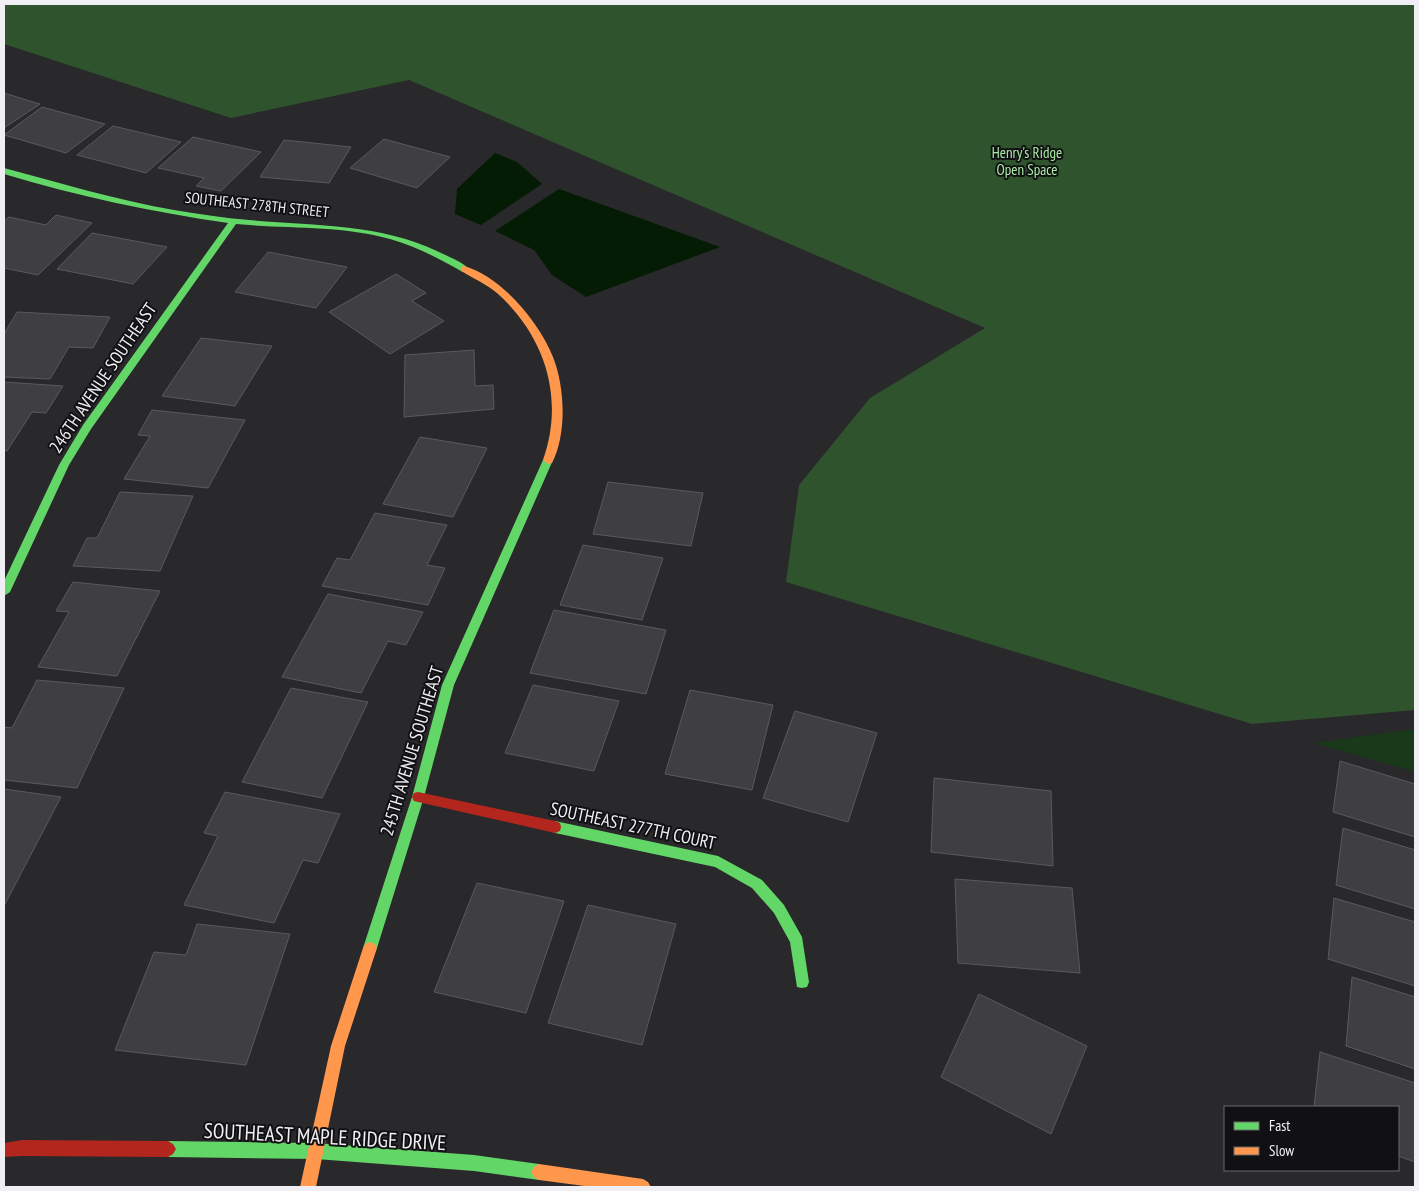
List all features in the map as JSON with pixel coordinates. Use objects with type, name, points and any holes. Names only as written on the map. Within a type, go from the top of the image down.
[{"type":"street","name":"SOUTHEAST 278TH STREET","points":[[4,172],[53,187],[135,206],[234,221],[370,232],[420,246],[456,264],[499,290]]},
{"type":"street","name":"246TH AVENUE SOUTHEAST","points":[[4,592],[64,465],[87,427],[234,221]]},
{"type":"street","name":"245TH AVENUE SOUTHEAST","points":[[308,1187],[338,1046],[418,797],[448,685],[550,456],[556,424],[555,383],[545,349],[527,323],[499,290]]},
{"type":"street","name":"SOUTHEAST 277TH COURT","points":[[418,797],[718,862],[757,884],[779,909],[797,941],[802,982]]},
{"type":"street","name":"SOUTHEAST MAPLE RIDGE DRIVE","points":[[4,1150],[22,1148],[316,1151],[474,1163],[643,1187]]},
{"type":"shaded area","points":[[495,153],[517,162],[542,184],[481,225],[455,214],[457,189]]},
{"type":"shaded area","points":[[559,189],[720,247],[586,297],[552,275],[534,250],[495,231]]},
{"type":"shaded area","points":[[1415,729],[1415,772],[1314,743]]},
{"type":"green space","name":"Henry's Ridge Open Space","points":[[4,4],[1415,4],[1415,710],[1252,724],[786,582],[799,485],[870,398],[985,328],[409,80],[231,118],[4,44]]},
{"type":"building","points":[[4,93],[40,104],[4,128]]},
{"type":"building","points":[[42,107],[105,124],[66,153],[4,135]]},
{"type":"building","points":[[113,126],[181,142],[146,173],[77,155]]},
{"type":"building","points":[[193,137],[261,152],[221,191],[196,186],[204,178],[158,168]]},
{"type":"building","points":[[384,139],[450,157],[417,188],[350,168]]},
{"type":"building","points":[[284,140],[351,147],[329,183],[260,177]]},
{"type":"building","points":[[56,215],[92,223],[38,275],[4,268],[4,221],[9,217],[46,225]]},
{"type":"building","points":[[92,233],[167,247],[133,284],[57,269]]},
{"type":"building","points":[[268,252],[347,267],[316,308],[235,292]]},
{"type":"building","points":[[396,274],[426,293],[412,301],[444,321],[390,354],[329,312]]},
{"type":"building","points":[[17,312],[110,317],[93,348],[69,347],[50,379],[4,377],[4,334]]},
{"type":"building","points":[[201,338],[272,346],[235,406],[162,396]]},
{"type":"building","points":[[474,350],[475,386],[493,385],[494,409],[404,417],[405,355]]},
{"type":"building","points":[[4,382],[63,386],[46,413],[32,412],[7,451],[4,450]]},
{"type":"building","points":[[152,410],[245,420],[208,488],[124,479],[150,436],[138,435]]},
{"type":"building","points":[[420,437],[487,448],[453,517],[383,504]]},
{"type":"building","points":[[608,482],[703,493],[691,546],[593,534]]},
{"type":"building","points":[[120,492],[193,496],[160,571],[73,566],[87,538],[97,538]]},
{"type":"building","points":[[375,513],[447,525],[427,565],[445,568],[428,605],[322,586],[337,558],[350,560]]},
{"type":"building","points":[[583,545],[663,558],[642,620],[560,605]]},
{"type":"building","points":[[73,582],[160,591],[117,676],[38,667],[69,612],[56,611]]},
{"type":"building","points":[[328,594],[423,612],[406,645],[388,641],[361,693],[282,677]]},
{"type":"building","points":[[554,610],[666,630],[646,694],[530,673]]},
{"type":"building","points":[[37,680],[124,688],[77,788],[4,780],[4,727],[12,728]]},
{"type":"building","points":[[533,685],[619,701],[594,771],[505,753]]},
{"type":"building","points":[[291,688],[368,702],[322,798],[242,782]]},
{"type":"building","points":[[690,690],[773,705],[752,790],[665,774]]},
{"type":"building","points":[[795,711],[877,733],[848,822],[763,798]]},
{"type":"building","points":[[1340,761],[1415,784],[1415,837],[1333,812]]},
{"type":"building","points":[[934,778],[1051,791],[1053,866],[931,852]]},
{"type":"building","points":[[4,789],[61,797],[4,906]]},
{"type":"building","points":[[225,792],[340,814],[318,863],[303,860],[274,923],[184,905],[218,836],[204,833]]},
{"type":"building","points":[[1343,828],[1415,850],[1415,909],[1336,885]]},
{"type":"building","points":[[955,879],[1072,888],[1080,973],[958,963]]},
{"type":"building","points":[[477,883],[564,901],[526,1013],[434,992]]},
{"type":"building","points":[[1334,898],[1415,922],[1415,986],[1328,959]]},
{"type":"building","points":[[588,905],[676,924],[642,1045],[548,1023]]},
{"type":"building","points":[[197,924],[290,934],[246,1065],[115,1050],[154,952],[186,955]]},
{"type":"building","points":[[1352,977],[1415,997],[1415,1069],[1346,1046]]},
{"type":"building","points":[[979,994],[1087,1046],[1051,1134],[941,1077]]},
{"type":"building","points":[[1320,1052],[1415,1083],[1415,1162],[1399,1156],[1399,1106],[1314,1106]]},
{"type":"traffic: fast","points":[[4,171],[89,195],[175,212],[233,221],[335,228],[381,234],[418,246],[464,269]]},
{"type":"traffic: fast","points":[[4,592],[64,465],[87,427],[234,221]]},
{"type":"traffic: fast","points":[[370,948],[418,797],[448,685],[548,460]]},
{"type":"traffic: fast","points":[[555,827],[718,862],[757,884],[779,909],[797,941],[802,982]]},
{"type":"traffic: fast","points":[[168,1149],[316,1151],[474,1163],[539,1172]]},
{"type":"traffic: slow","points":[[464,269],[492,285],[506,297],[529,325],[549,359],[555,388],[556,419],[555,434],[548,460]]},
{"type":"traffic: slow","points":[[308,1187],[338,1046],[370,948]]},
{"type":"traffic: slow","points":[[539,1172],[643,1187]]},
{"type":"traffic: jam","points":[[418,797],[555,827]]},
{"type":"traffic: jam","points":[[4,1150],[22,1148],[168,1149]]}]
